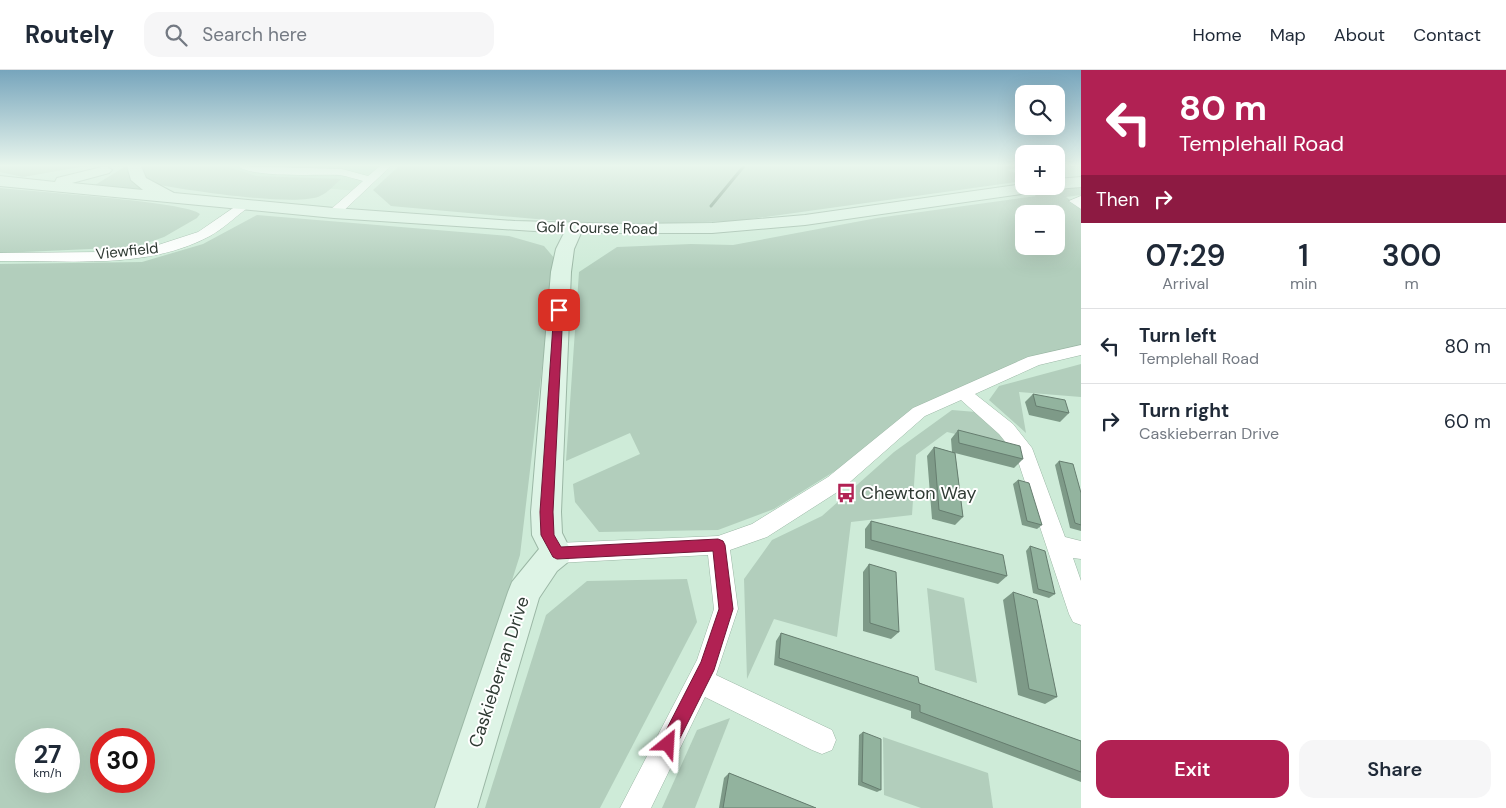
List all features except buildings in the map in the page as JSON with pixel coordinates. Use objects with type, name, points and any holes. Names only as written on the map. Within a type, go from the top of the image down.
[{"type":"street","name":"Golf Course Road","points":[[193,200],[566,236],[712,228],[805,220],[942,200]]},
{"type":"street","points":[[334,213],[348,200]]},
{"type":"street","name":"Viewfield","points":[[0,257],[113,254],[154,250],[202,235],[242,206]]},
{"type":"street","points":[[566,236],[546,493],[547,535],[557,553],[718,545],[759,531],[835,483],[919,412],[1034,361],[1081,350]]},
{"type":"street","points":[[962,392],[1006,429],[1025,453],[1081,614]]},
{"type":"street","points":[[635,808],[708,665],[726,609],[718,545]]},
{"type":"street","points":[[1057,545],[1081,550]]},
{"type":"street","name":"Caskieberran Drive","points":[[456,808],[524,592],[546,561],[557,553]]},
{"type":"street","points":[[700,681],[822,740]]},
{"type":"shaded area","points":[[0,200],[134,200],[168,205],[200,214],[197,218],[164,237],[136,247],[0,253]]},
{"type":"shaded area","points":[[385,200],[884,200],[736,221],[581,223],[391,206]]},
{"type":"shaded area","points":[[1004,200],[1071,200],[1081,208],[1081,350],[962,392],[774,509],[718,530],[599,532],[575,502],[573,484],[640,454],[630,433],[566,461],[579,272],[617,247],[691,244],[733,245],[877,218]]},
{"type":"shaded area","points":[[257,215],[509,236],[544,246],[555,259],[520,555],[440,808],[0,808],[0,264],[142,262],[203,244]]},
{"type":"shaded area","points":[[1081,364],[1081,397],[1019,392],[1026,433],[989,400],[999,386]]},
{"type":"shaded area","points":[[952,410],[976,412],[1015,448],[947,432],[916,455],[912,515],[851,522],[837,637],[774,619],[747,679],[744,579],[772,540],[822,516],[894,452]]},
{"type":"shaded area","points":[[687,579],[697,622],[600,808],[485,808],[546,615],[587,581]]},
{"type":"shaded area","points":[[927,588],[964,598],[977,683],[935,670]]},
{"type":"shaded area","points":[[730,718],[695,808],[662,808],[697,730]]},
{"type":"shaded area","points":[[883,737],[988,773],[993,808],[921,808],[884,795]]},
{"type":"waterway","points":[[711,206],[716,200]]},
{"type":"place","name":"Chewton Way","points":[[846,493]]},
{"type":"route","points":[[559,310],[546,512],[547,535],[557,553],[718,545],[726,609],[708,665],[668,744]]}]
